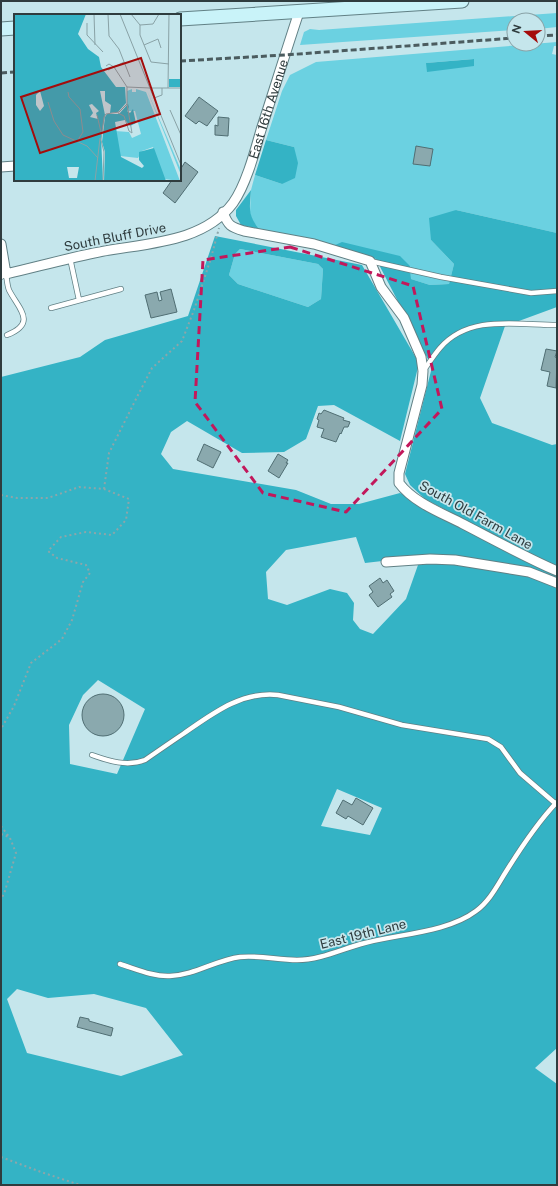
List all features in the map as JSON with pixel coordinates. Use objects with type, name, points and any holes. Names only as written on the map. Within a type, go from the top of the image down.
[{"type":"main road","points":[[181,19],[301,6],[462,1]]},
{"type":"main road","points":[[1,29],[14,28]]},
{"type":"street","name":"East 16th Avenue","points":[[223,212],[233,203],[241,189],[301,6]]},
{"type":"street","points":[[1,167],[14,166]]},
{"type":"street","name":"South Bluff Drive","points":[[4,276],[96,252],[166,242],[205,227],[223,212]]},
{"type":"street","points":[[223,212],[227,222],[233,228],[257,234],[314,244],[370,261]]},
{"type":"street","points":[[1,244],[4,276]]},
{"type":"street","name":"South Old Farm Lane","points":[[370,261],[381,288],[404,318],[421,357],[423,371],[422,385],[399,473],[399,483],[423,503],[532,560],[557,571]]},
{"type":"street","points":[[386,562],[430,559],[455,560],[529,572],[557,583]]},
{"type":"lane","points":[[70,258],[79,300]]},
{"type":"lane","points":[[370,261],[441,277],[531,293],[557,291]]},
{"type":"lane","points":[[4,276],[9,290],[19,305],[23,318],[23,324],[20,329],[17,332],[7,335]]},
{"type":"lane","points":[[51,308],[121,289]]},
{"type":"lane","points":[[423,371],[440,347],[453,336],[466,328],[484,324],[557,325]]},
{"type":"lane","points":[[92,755],[116,763],[140,762],[226,705],[252,696],[272,694],[339,707],[402,725],[488,739],[502,747],[520,773],[556,803]]},
{"type":"lane","name":"East 19th Lane","points":[[120,964],[169,976],[196,971],[228,959],[239,957],[261,956],[296,960],[308,959],[362,944],[441,927],[458,921],[470,915],[486,902],[533,830],[556,803]]},
{"type":"path","points":[[104,489],[108,453],[152,368],[182,341],[211,258],[223,212]]},
{"type":"path","points":[[1,495],[17,498],[48,498],[79,486],[104,489],[129,499],[126,520],[112,534],[86,532],[61,537],[48,551],[57,558],[86,565],[90,573],[83,582],[72,620],[62,639],[31,663],[14,706],[1,729]]},
{"type":"path","points":[[1,826],[10,838],[16,853],[1,900]]},
{"type":"path","points":[[1,834],[10,838]]},
{"type":"path","points":[[1,1157],[80,1185]]},
{"type":"highlighted area","points":[[290,247],[413,286],[442,409],[346,512],[263,493],[195,402],[203,260]]},
{"type":"shaded area","points":[[557,13],[557,27],[546,28],[546,14]]},
{"type":"shaded area","points":[[506,17],[506,31],[300,45],[304,32],[310,29],[319,30]]},
{"type":"shaded area","points":[[557,42],[557,46],[554,46],[552,54],[557,55],[557,233],[456,210],[431,240],[454,264],[449,284],[430,285],[411,279],[410,266],[299,237],[259,229],[252,220],[250,212],[251,190],[255,175],[282,184],[294,147],[266,140],[282,91],[290,75],[316,62],[506,46],[506,52],[546,52],[546,43]],"holes":[[[473,59],[474,66],[426,63]]]},
{"type":"shaded area","points":[[474,59],[474,66],[427,72],[426,63]]},
{"type":"shaded area","points":[[266,140],[294,147],[298,163],[295,178],[282,184],[255,175]]},
{"type":"shaded area","points":[[251,190],[251,215],[259,229],[241,225],[236,216],[236,210]]},
{"type":"shaded area","points":[[456,210],[557,233],[557,307],[505,326],[480,398],[492,423],[552,445],[557,444],[557,567],[425,499],[410,485],[405,474],[432,367],[376,259],[333,246],[342,242],[400,256],[410,266],[411,279],[430,285],[449,284],[454,264],[431,240],[429,218]]},
{"type":"shaded area","points":[[215,236],[362,265],[419,363],[400,441],[334,405],[318,406],[306,439],[284,452],[242,453],[187,421],[171,432],[161,454],[173,469],[296,490],[331,504],[359,504],[400,493],[531,563],[557,574],[557,1048],[535,1068],[557,1084],[557,1185],[1,1185],[1,377],[80,357],[105,340],[188,316]],"holes":[[[240,249],[318,264],[323,269],[321,299],[308,307],[238,284],[229,275],[235,254]],[[356,537],[365,563],[417,557],[418,565],[406,599],[373,634],[360,629],[353,620],[354,603],[347,593],[330,589],[287,605],[268,599],[266,572],[286,550]],[[98,680],[145,709],[117,774],[70,764],[69,725],[83,695]],[[337,789],[382,808],[370,835],[321,826]],[[17,989],[48,998],[94,994],[146,1008],[183,1055],[121,1076],[27,1053],[7,999]]]},
{"type":"shaded area","points":[[240,249],[318,264],[323,269],[321,299],[308,307],[238,284],[229,275],[235,254]]},
{"type":"building","points":[[199,97],[218,111],[207,126],[199,121],[196,124],[185,116]]},
{"type":"building","points":[[218,117],[229,118],[228,136],[215,135],[215,125],[218,126]]},
{"type":"building","points":[[416,146],[433,149],[430,166],[413,164]]},
{"type":"building","points":[[185,162],[198,172],[175,203],[163,193],[171,181],[181,181],[181,168]]},
{"type":"building","points":[[171,289],[177,312],[151,318],[145,295],[157,292],[159,301],[162,300],[160,292]]},
{"type":"building","points":[[546,349],[557,351],[555,357],[557,358],[556,388],[547,386],[550,372],[541,370]]},
{"type":"building","points":[[324,410],[350,422],[348,427],[344,427],[336,442],[321,437],[324,429],[317,427],[319,413],[321,414]]},
{"type":"building","points":[[204,444],[221,452],[213,468],[197,460]]},
{"type":"building","points":[[278,454],[288,460],[286,463],[288,463],[279,478],[268,471]]},
{"type":"building","points":[[380,578],[383,583],[387,580],[394,591],[390,594],[392,597],[378,607],[369,595],[373,592],[369,586]]},
{"type":"building","points":[[103,694],[118,700],[124,715],[118,730],[103,736],[88,730],[82,715],[88,700]]},
{"type":"building","points":[[356,798],[373,808],[363,825],[348,816],[346,819],[336,813],[343,800],[352,805]]},
{"type":"building","points":[[80,1017],[113,1028],[111,1036],[77,1027]]},
{"type":"railway","points":[[546,36],[557,35]]},
{"type":"railway","points":[[181,61],[285,55],[506,39]]},
{"type":"railway","points":[[1,73],[14,72]]}]
